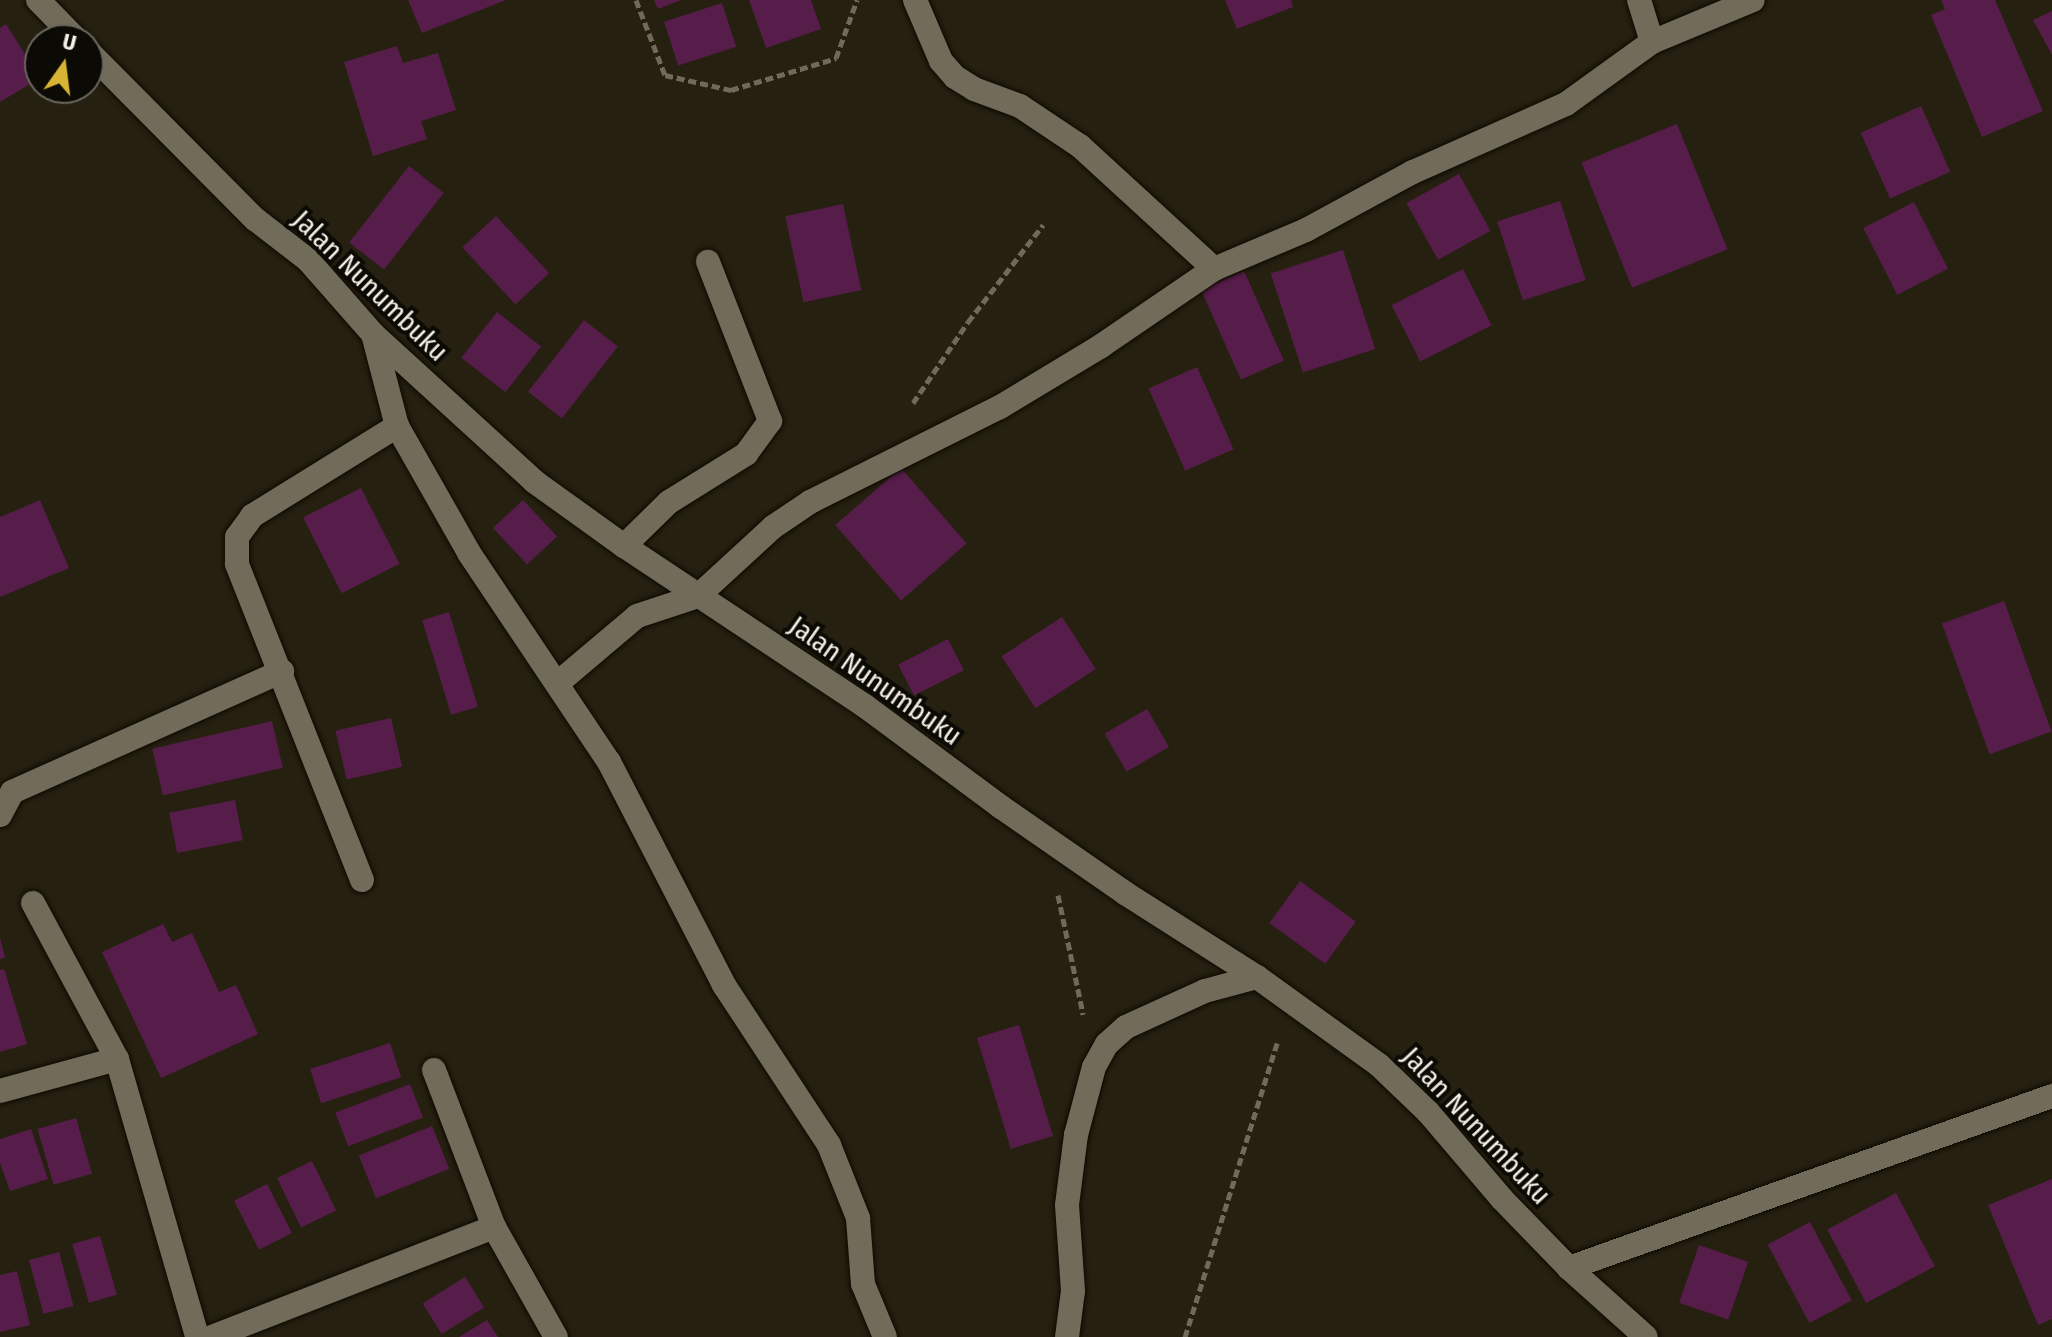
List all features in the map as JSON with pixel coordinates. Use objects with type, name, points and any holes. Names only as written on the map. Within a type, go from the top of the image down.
[{"type":"street","points":[[38,0],[61,24]]},
{"type":"street","points":[[915,0],[941,61],[955,77],[974,89],[1020,106],[1080,146],[1214,269]]},
{"type":"street","points":[[1639,0],[1652,42]]},
{"type":"street","points":[[559,682],[637,616],[698,596],[773,527],[810,502],[1000,407],[1101,346],[1214,269],[1306,230],[1413,172],[1566,104],[1652,42],[1753,0]]},
{"type":"street","name":"Jalan Nunumbuku","points":[[104,67],[255,219],[308,260],[373,334],[535,482],[624,546],[865,706],[1047,839],[1257,977],[1379,1065],[1428,1112],[1502,1199],[1569,1268],[1646,1337]]},
{"type":"street","points":[[624,546],[669,502],[746,454],[770,421],[708,262]]},
{"type":"street","points":[[373,334],[397,426],[469,553],[559,682],[609,762],[724,985],[829,1145],[858,1218],[863,1284],[885,1337]]},
{"type":"street","points":[[362,880],[282,671],[237,564],[237,537],[252,516],[397,426]]},
{"type":"street","points":[[0,815],[12,792],[282,671]]},
{"type":"street","points":[[33,903],[117,1059],[197,1337]]},
{"type":"street","points":[[1067,1337],[1073,1291],[1067,1205],[1076,1135],[1094,1067],[1107,1044],[1126,1027],[1205,991],[1257,977]]},
{"type":"street","points":[[0,1091],[117,1059]]},
{"type":"street","points":[[434,1070],[494,1227],[556,1337]]},
{"type":"street","points":[[1569,1268],[2052,1096]]},
{"type":"street","points":[[212,1337],[494,1227]]},
{"type":"path","points":[[636,0],[665,75],[731,90],[836,58],[857,0]]},
{"type":"path","points":[[908,410],[968,322],[1043,225]]},
{"type":"path","points":[[1047,839],[1094,1067]]},
{"type":"path","points":[[1185,1337],[1290,1001]]},
{"type":"building","points":[[408,0],[506,0],[422,33]]},
{"type":"building","points":[[654,0],[681,0],[658,9]]},
{"type":"building","points":[[749,0],[811,0],[821,29],[766,48]]},
{"type":"building","points":[[1225,0],[1291,0],[1293,7],[1237,29]]},
{"type":"building","points":[[1941,0],[1995,0],[2043,111],[1982,137],[1931,15],[1945,9]]},
{"type":"building","points":[[722,3],[736,47],[678,66],[664,22]]},
{"type":"building","points":[[2052,11],[2052,55],[2033,20]]},
{"type":"building","points":[[6,24],[24,53],[24,88],[0,102],[0,28]]},
{"type":"building","points":[[397,46],[403,63],[438,53],[456,110],[421,121],[427,139],[373,156],[344,62]]},
{"type":"building","points":[[1921,106],[1950,172],[1890,199],[1861,133]]},
{"type":"building","points":[[1677,124],[1728,249],[1632,288],[1582,163]]},
{"type":"building","points":[[409,166],[444,193],[384,270],[349,242]]},
{"type":"building","points":[[1459,174],[1491,231],[1438,260],[1407,203]]},
{"type":"building","points":[[1560,201],[1586,280],[1523,300],[1497,221]]},
{"type":"building","points":[[1914,202],[1948,269],[1897,295],[1863,228]]},
{"type":"building","points":[[843,204],[861,290],[804,302],[785,216]]},
{"type":"building","points":[[496,216],[549,273],[516,304],[462,247]]},
{"type":"building","points":[[1343,250],[1375,349],[1303,372],[1271,273]]},
{"type":"building","points":[[1463,269],[1492,325],[1420,361],[1392,305]]},
{"type":"building","points":[[1244,271],[1284,361],[1241,380],[1201,290]]},
{"type":"building","points":[[497,312],[541,346],[505,392],[461,358]]},
{"type":"building","points":[[584,320],[618,346],[562,418],[528,392]]},
{"type":"building","points":[[1197,367],[1234,449],[1185,471],[1149,389]]},
{"type":"building","points":[[901,468],[967,543],[901,601],[835,525]]},
{"type":"building","points":[[361,488],[400,564],[342,593],[303,518]]},
{"type":"building","points":[[40,500],[69,568],[0,597],[0,517]]},
{"type":"building","points":[[523,500],[557,537],[527,565],[493,528]]},
{"type":"building","points":[[2004,601],[2052,732],[1990,754],[1942,624]]},
{"type":"building","points":[[449,612],[478,707],[451,715],[422,620]]},
{"type":"building","points":[[1062,617],[1096,669],[1035,708],[1002,656]]},
{"type":"building","points":[[948,639],[964,670],[914,696],[898,664]]},
{"type":"building","points":[[1147,709],[1169,747],[1127,772],[1105,734]]},
{"type":"building","points":[[391,718],[402,767],[347,780],[335,731]]},
{"type":"building","points":[[272,721],[283,768],[163,795],[152,749]]},
{"type":"building","points":[[235,800],[243,840],[177,853],[169,813]]},
{"type":"building","points":[[1300,881],[1356,922],[1325,964],[1269,923]]},
{"type":"building","points":[[163,924],[172,942],[192,933],[219,992],[236,985],[258,1034],[161,1078],[102,952]]},
{"type":"building","points":[[0,937],[5,958],[0,959]]},
{"type":"building","points":[[4,969],[27,1044],[0,1052],[0,970]]},
{"type":"building","points":[[1019,1025],[1053,1136],[1011,1149],[977,1038]]},
{"type":"building","points":[[390,1043],[401,1077],[321,1103],[310,1069]]},
{"type":"building","points":[[410,1084],[423,1118],[348,1146],[335,1113]]},
{"type":"building","points":[[76,1118],[92,1174],[54,1185],[38,1129]]},
{"type":"building","points":[[432,1126],[449,1169],[376,1198],[359,1156]]},
{"type":"building","points":[[31,1129],[48,1179],[10,1191],[0,1163],[0,1139]]},
{"type":"building","points":[[312,1161],[336,1210],[301,1228],[277,1178]]},
{"type":"building","points":[[2052,1179],[2052,1319],[2038,1325],[1988,1205]]},
{"type":"building","points":[[267,1184],[292,1233],[259,1250],[234,1201]]},
{"type":"building","points":[[1896,1193],[1935,1266],[1866,1303],[1827,1230]]},
{"type":"building","points":[[1810,1222],[1852,1301],[1809,1323],[1768,1245]]},
{"type":"building","points":[[100,1236],[117,1295],[89,1303],[72,1244]]},
{"type":"building","points":[[1699,1245],[1748,1262],[1728,1320],[1679,1303]]},
{"type":"building","points":[[59,1252],[73,1306],[44,1314],[29,1260]]},
{"type":"building","points":[[17,1271],[30,1325],[0,1332],[0,1275]]},
{"type":"building","points":[[465,1277],[484,1308],[442,1334],[423,1303]]},
{"type":"building","points":[[487,1320],[498,1337],[459,1337]]}]
